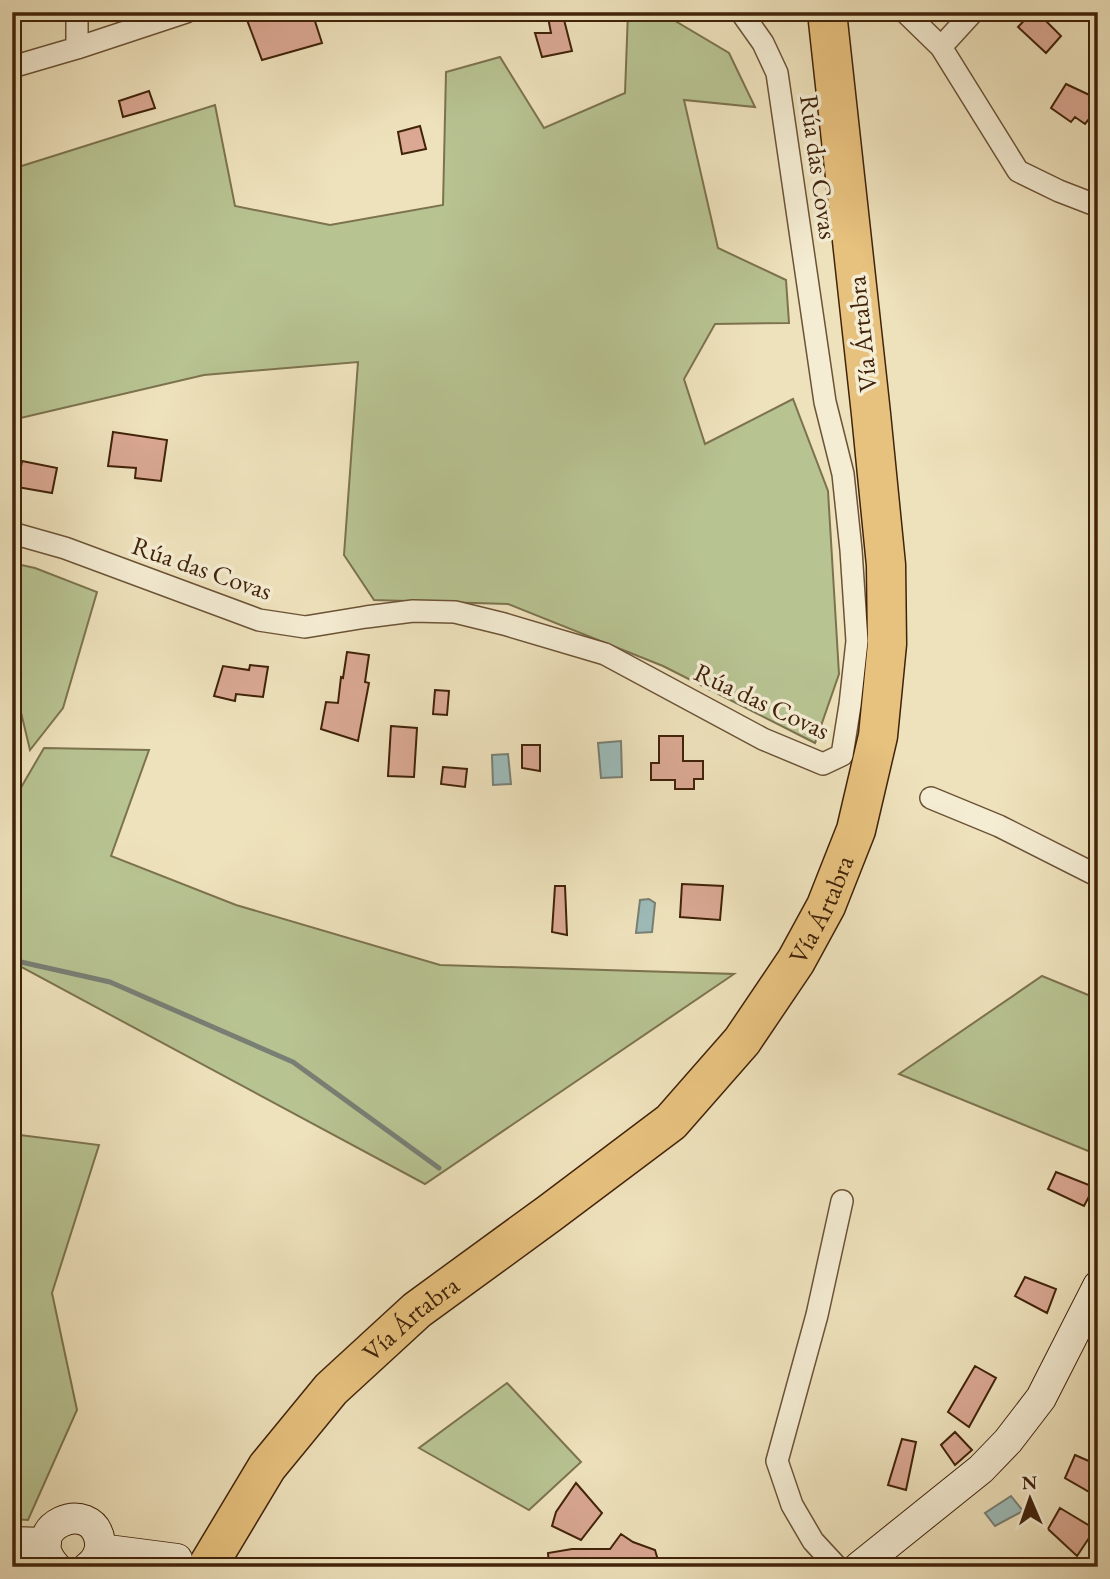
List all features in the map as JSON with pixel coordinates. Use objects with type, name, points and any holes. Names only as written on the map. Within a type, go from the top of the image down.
[{"type":"highway","name":"Vía Ártabra","points":[[192,1563],[331,1389],[417,1310],[671,1122],[742,1041],[796,961],[826,906],[856,830],[878,736],[887,644],[886,565],[827,12]]},
{"type":"street","points":[[77,12],[77,48]]},
{"type":"street","points":[[12,67],[186,12]]},
{"type":"street","name":"Rúa das Covas","points":[[12,533],[65,548],[259,620],[305,627],[413,611],[454,612],[504,624],[605,654],[763,738],[823,764],[842,755],[857,640],[843,474],[825,402],[777,73],[763,43],[741,12]]},
{"type":"street","points":[[905,12],[941,47],[1018,171],[1098,206]]},
{"type":"street","points":[[941,47],[973,12]]},
{"type":"street","points":[[931,798],[999,826],[1098,876]]},
{"type":"street","points":[[838,1567],[813,1541],[792,1505],[777,1461],[817,1314],[842,1201]]},
{"type":"street","points":[[869,1564],[981,1469],[1008,1441],[1041,1398],[1098,1286]]},
{"type":"street","points":[[12,1542],[51,1555],[48,1535],[52,1527],[59,1522],[75,1518],[91,1525],[96,1532],[99,1540],[94,1558],[192,1563]]},
{"type":"green space","points":[[628,12],[660,12],[729,53],[755,107],[684,100],[718,248],[786,280],[789,323],[715,324],[684,379],[705,444],[793,399],[828,491],[839,674],[815,743],[663,666],[508,604],[374,600],[344,555],[358,362],[204,375],[12,420],[12,169],[215,105],[235,206],[330,225],[443,205],[446,72],[500,57],[544,128],[625,93]]},
{"type":"green space","points":[[12,563],[35,568],[97,592],[63,708],[30,750],[12,675]]},
{"type":"green space","points":[[44,748],[149,750],[111,856],[236,905],[440,965],[734,974],[425,1184],[12,962],[12,803]]},
{"type":"green space","points":[[1042,976],[1098,999],[1098,1155],[899,1074]]},
{"type":"green space","points":[[12,1134],[99,1145],[52,1293],[77,1410],[28,1520],[12,1519]]},
{"type":"green space","points":[[507,1383],[581,1462],[529,1510],[419,1448]]},
{"type":"water","points":[[621,741],[622,777],[601,778],[598,743]]},
{"type":"water","points":[[508,754],[511,784],[493,785],[492,755]]},
{"type":"water","points":[[649,899],[655,903],[652,932],[636,933],[640,900]]},
{"type":"water","points":[[1011,1496],[1023,1511],[995,1526],[985,1513]]},
{"type":"building","points":[[244,12],[312,12],[322,43],[262,60]]},
{"type":"building","points":[[547,12],[562,12],[572,51],[542,57],[535,33],[551,33]]},
{"type":"building","points":[[1032,12],[1037,12],[1061,36],[1046,53],[1018,27]]},
{"type":"building","points":[[1066,84],[1098,99],[1098,108],[1085,124],[1075,117],[1071,122],[1051,108]]},
{"type":"building","points":[[149,91],[155,108],[123,117],[119,101]]},
{"type":"building","points":[[420,126],[426,149],[402,154],[398,132]]},
{"type":"building","points":[[113,432],[167,440],[161,481],[135,478],[136,468],[108,466]]},
{"type":"building","points":[[22,461],[57,468],[52,493],[17,487]]},
{"type":"building","points":[[347,652],[369,655],[365,682],[369,683],[358,741],[321,729],[326,702],[338,703]]},
{"type":"building","points":[[250,665],[268,667],[263,697],[236,694],[235,701],[214,696],[223,666],[249,670]]},
{"type":"building","points":[[435,690],[449,691],[447,715],[433,714]]},
{"type":"building","points":[[391,726],[417,728],[414,777],[388,776]]},
{"type":"building","points":[[659,736],[683,736],[683,761],[703,761],[703,779],[694,779],[694,789],[675,789],[675,780],[651,780],[651,763],[659,763]]},
{"type":"building","points":[[522,745],[540,745],[540,771],[522,768]]},
{"type":"building","points":[[443,767],[467,769],[465,787],[441,784]]},
{"type":"building","points":[[682,884],[723,886],[720,920],[680,917]]},
{"type":"building","points":[[555,886],[565,886],[567,935],[552,932]]},
{"type":"building","points":[[1056,1172],[1094,1187],[1084,1206],[1048,1189]]},
{"type":"building","points":[[1025,1277],[1056,1289],[1047,1313],[1015,1296]]},
{"type":"building","points":[[975,1366],[996,1378],[969,1427],[948,1412]]},
{"type":"building","points":[[955,1432],[972,1450],[955,1465],[941,1445]]},
{"type":"building","points":[[902,1439],[916,1442],[906,1490],[888,1485]]},
{"type":"building","points":[[1075,1455],[1098,1465],[1098,1497],[1065,1478]]},
{"type":"building","points":[[576,1483],[602,1513],[581,1540],[552,1526],[556,1512]]},
{"type":"building","points":[[1060,1508],[1095,1529],[1077,1556],[1048,1529]]},
{"type":"building","points":[[621,1534],[633,1542],[655,1550],[660,1567],[549,1567],[548,1553],[572,1549],[610,1549]]},
{"type":"waterway","points":[[12,960],[110,982],[293,1062],[439,1168]]}]
